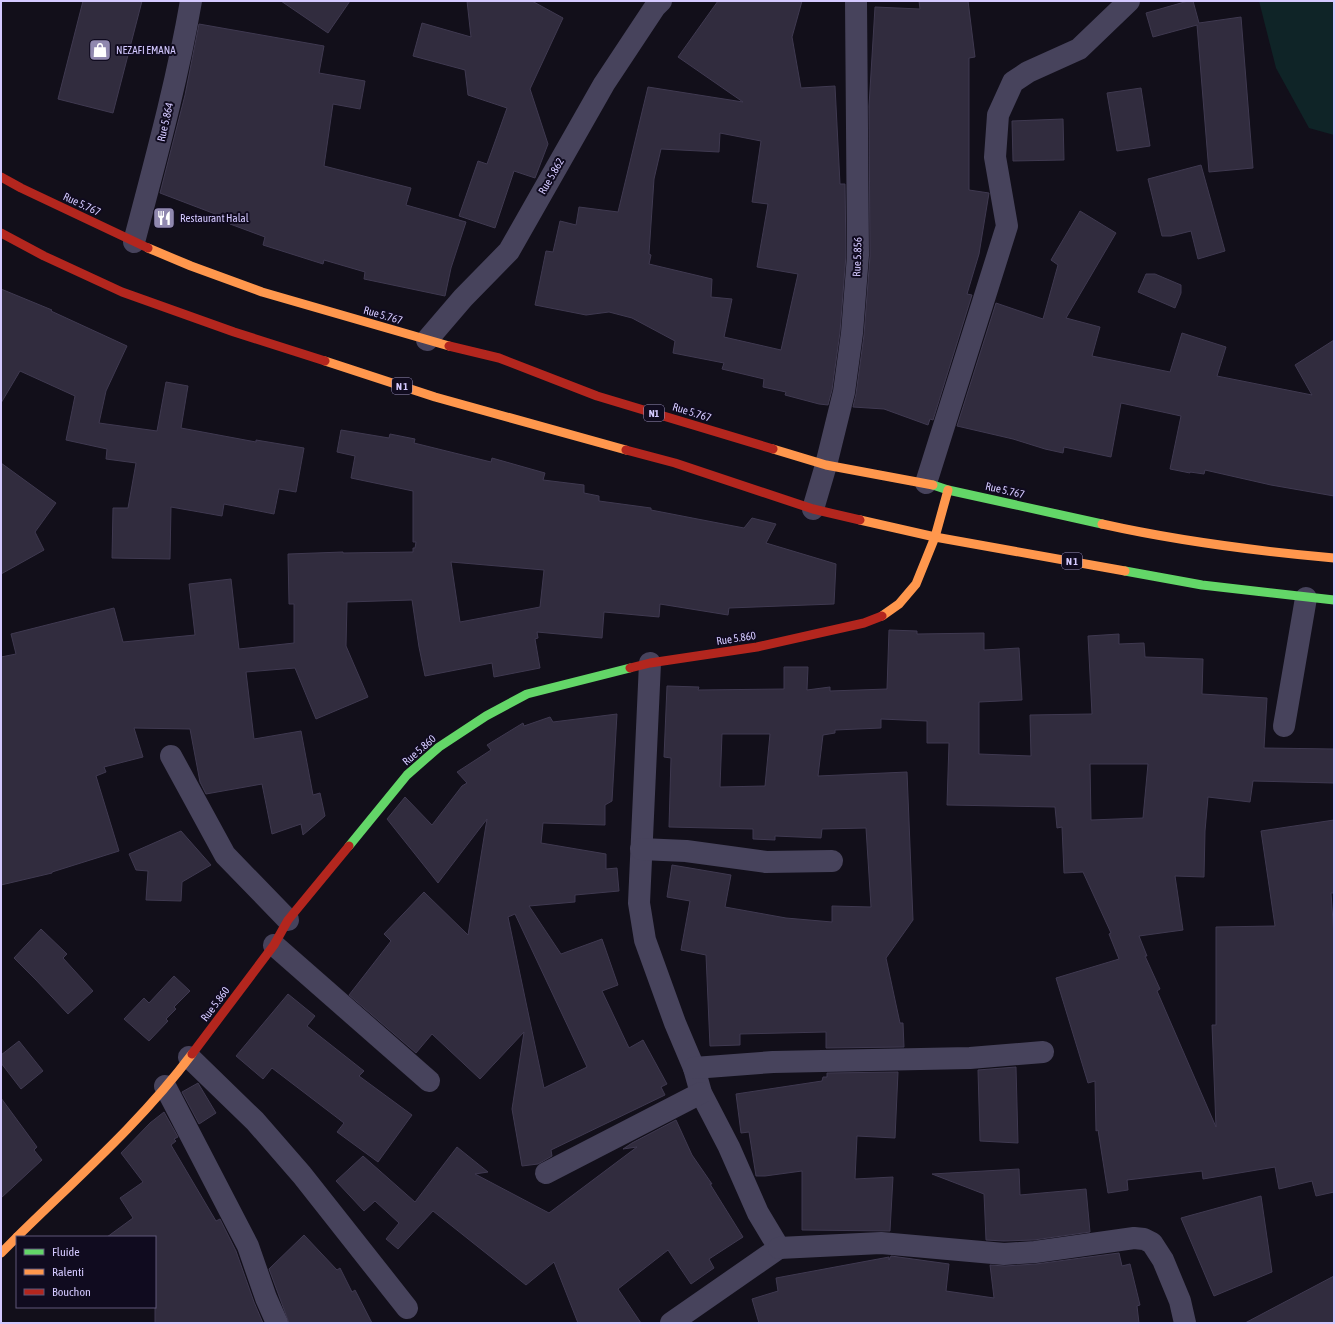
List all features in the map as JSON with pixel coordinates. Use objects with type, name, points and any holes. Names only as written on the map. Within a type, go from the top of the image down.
[{"type":"main road","name":"Rue 5.767","points":[[1,177],[134,242],[191,266],[262,292],[427,340],[499,358],[597,396],[826,465],[926,483],[948,490],[1145,534],[1289,554],[1334,558]]},
{"type":"main road","name":"N 1","points":[[1,233],[44,256],[122,292],[234,332],[435,396],[675,463],[813,509],[935,537],[1202,585],[1334,600]]},
{"type":"main road","name":"Rue 5.860","points":[[18,1236],[131,1126],[189,1057],[274,945],[288,920],[407,775],[439,747],[486,716],[527,694],[650,663],[757,647],[864,623],[882,616],[899,604],[916,584],[935,537],[948,490]]},
{"type":"main road","name":"Rue 5.860","points":[[1,1253],[16,1238]]},
{"type":"street","name":"Rue 5.864","points":[[134,242],[183,49],[191,1]]},
{"type":"street","name":"Rue 5.862","points":[[427,340],[463,298],[509,252],[604,84],[655,7],[661,1]]},
{"type":"street","name":"Rue 5.856","points":[[813,509],[826,465],[844,392],[852,333],[858,255],[856,1]]},
{"type":"street","points":[[926,483],[1007,226],[994,157],[998,115],[1014,82],[1028,72],[1079,49],[1129,1]]},
{"type":"street","points":[[1284,726],[1306,598]]},
{"type":"street","points":[[650,663],[639,903],[645,940],[675,1023],[694,1068],[701,1093],[729,1147],[758,1213],[779,1248]]},
{"type":"street","points":[[171,756],[225,855],[288,920]]},
{"type":"street","points":[[641,849],[686,851],[766,862],[832,861]]},
{"type":"street","points":[[274,945],[429,1081]]},
{"type":"street","points":[[694,1068],[773,1062],[970,1058],[1043,1052]]},
{"type":"street","points":[[189,1057],[255,1121],[297,1169],[407,1308]]},
{"type":"street","points":[[165,1086],[248,1246],[266,1298],[277,1323]]},
{"type":"street","points":[[546,1173],[701,1093]]},
{"type":"street","points":[[671,1323],[779,1248],[881,1243],[1004,1254],[1035,1252],[1134,1238],[1152,1242],[1163,1260],[1180,1301],[1185,1323]]},
{"type":"green space","points":[[1259,1],[1334,1],[1334,135],[1309,128],[1276,68]]},
{"type":"building","name":"NEZAFI EMANA","points":[[83,1],[142,1],[113,113],[58,99]]},
{"type":"building","points":[[281,1],[350,1],[328,33]]},
{"type":"building","points":[[467,1],[532,1],[563,18],[530,89],[548,144],[535,178],[514,171],[495,228],[459,216],[478,161],[487,164],[507,108],[468,95],[465,70],[413,56],[422,23],[471,37]]},
{"type":"building","points":[[718,1],[802,1],[792,37],[801,88],[835,86],[840,184],[845,184],[846,255],[840,332],[832,390],[828,405],[785,395],[786,392],[763,387],[764,379],[722,369],[724,363],[673,353],[675,341],[632,318],[609,312],[586,315],[535,305],[546,251],[553,252],[560,221],[576,225],[579,207],[618,212],[648,87],[743,102],[678,57]],"holes":[[[720,133],[761,141],[752,202],[768,204],[757,267],[798,274],[781,350],[724,337],[732,299],[711,297],[712,279],[649,264],[651,255],[649,254],[654,179],[661,149],[719,152]]]},
{"type":"building","points":[[919,1],[968,1],[975,57],[969,58],[969,190],[989,193],[979,254],[967,294],[972,295],[933,420],[930,419],[928,425],[884,409],[853,407],[864,335],[870,256],[869,106],[875,7],[920,9]]},
{"type":"building","points":[[1188,1],[1193,1],[1199,23],[1241,17],[1253,168],[1209,172],[1197,25],[1153,37],[1146,13]]},
{"type":"building","points":[[199,24],[324,46],[319,73],[365,81],[360,109],[333,104],[324,166],[411,188],[406,205],[466,222],[451,268],[445,296],[364,279],[365,272],[324,260],[323,264],[263,245],[265,237],[230,224],[231,220],[160,193],[185,95]]},
{"type":"building","points":[[1141,88],[1150,146],[1117,151],[1107,93]]},
{"type":"building","points":[[1063,119],[1064,160],[1013,161],[1012,121]]},
{"type":"building","points":[[1201,165],[1225,251],[1198,259],[1191,231],[1171,236],[1162,236],[1148,179]]},
{"type":"building","points":[[1080,211],[1116,233],[1066,318],[1100,327],[1092,356],[1170,372],[1182,333],[1226,347],[1217,376],[1312,395],[1295,365],[1334,340],[1334,496],[1271,485],[1205,470],[1204,474],[1170,469],[1181,416],[1121,403],[1111,457],[1064,447],[1063,453],[1013,439],[957,426],[996,303],[1043,319],[1058,265],[1051,260]]},
{"type":"building","points":[[1146,274],[1155,274],[1181,285],[1181,293],[1175,308],[1138,292]]},
{"type":"building","points":[[1,289],[52,310],[51,311],[127,346],[106,391],[99,423],[157,431],[166,382],[188,386],[181,428],[256,442],[256,440],[304,448],[296,492],[279,489],[274,514],[224,504],[222,516],[171,507],[170,559],[112,558],[113,508],[128,508],[136,463],[106,459],[107,449],[66,440],[75,396],[20,371],[1,403]]},
{"type":"building","points":[[341,430],[389,438],[390,434],[415,439],[414,443],[491,462],[492,458],[545,473],[543,480],[584,485],[584,493],[599,496],[599,501],[651,508],[651,510],[744,528],[752,518],[776,524],[766,543],[836,564],[834,604],[729,608],[728,615],[660,604],[659,617],[604,612],[602,638],[537,632],[538,638],[535,639],[540,668],[494,677],[492,663],[425,676],[412,600],[347,602],[346,646],[368,697],[316,719],[295,668],[246,672],[254,739],[301,731],[313,795],[320,793],[325,816],[303,835],[301,824],[272,834],[262,784],[206,794],[200,782],[190,729],[134,728],[143,757],[104,767],[106,772],[96,776],[119,851],[52,873],[1,885],[1,657],[16,654],[11,634],[114,608],[123,642],[195,635],[189,584],[231,579],[239,649],[294,643],[294,604],[289,604],[288,554],[413,552],[413,548],[415,548],[416,542],[413,542],[413,491],[351,478],[355,456],[337,452]],"holes":[[[451,562],[544,570],[540,607],[460,622]]]},
{"type":"building","points":[[1,463],[56,503],[35,532],[44,550],[1,574]]},
{"type":"building","points":[[889,630],[917,631],[917,634],[984,633],[984,650],[1019,648],[1022,700],[979,702],[979,754],[1031,756],[1030,715],[1092,714],[1088,636],[1119,634],[1119,644],[1144,643],[1145,657],[1203,659],[1202,694],[1267,698],[1264,748],[1334,749],[1334,783],[1253,781],[1250,802],[1208,797],[1205,831],[1204,877],[1175,876],[1183,930],[1139,936],[1147,956],[1145,956],[1160,989],[1157,991],[1216,1127],[1212,1025],[1216,1025],[1216,927],[1275,926],[1261,831],[1334,820],[1334,893],[1331,893],[1334,936],[1334,1192],[1316,1196],[1312,1181],[1279,1189],[1275,1167],[1203,1179],[1202,1171],[1127,1180],[1128,1190],[1108,1193],[1098,1130],[1096,1131],[1095,1081],[1088,1083],[1056,978],[1119,959],[1109,934],[1111,933],[1083,872],[1064,873],[1062,827],[1057,828],[1055,807],[947,805],[949,743],[927,743],[927,721],[881,719],[881,728],[835,730],[835,733],[823,735],[818,776],[907,772],[913,920],[886,958],[900,1023],[903,1023],[904,1047],[826,1048],[826,1032],[740,1034],[740,1045],[710,1046],[706,955],[681,950],[690,901],[667,897],[672,865],[731,875],[725,907],[786,918],[832,922],[832,906],[871,907],[866,828],[822,829],[821,838],[775,836],[775,840],[753,839],[753,829],[669,827],[671,758],[664,757],[667,686],[699,687],[698,690],[784,689],[784,667],[808,667],[807,690],[830,687],[830,691],[887,689]],"holes":[[[722,734],[770,734],[765,786],[720,787]],[[1090,764],[1148,764],[1143,818],[1091,820]]]},
{"type":"building","points":[[617,714],[612,801],[605,805],[605,825],[543,823],[541,843],[606,854],[606,869],[617,868],[619,891],[575,895],[575,902],[529,906],[561,954],[602,939],[618,985],[602,991],[629,1048],[643,1040],[667,1084],[661,1087],[665,1095],[551,1150],[552,1156],[538,1164],[522,1166],[512,1109],[524,1032],[480,1079],[432,1034],[416,1053],[349,995],[391,941],[384,934],[424,892],[468,935],[487,819],[438,883],[387,819],[405,797],[432,825],[462,786],[467,783],[457,772],[491,750],[487,745],[523,723],[524,726],[550,717],[553,722]],"holes":[[[515,914],[587,1067],[544,1088],[508,917]]]},
{"type":"building","points":[[181,831],[211,865],[182,882],[181,901],[146,900],[148,871],[136,870],[129,854]]},
{"type":"building","points":[[41,929],[67,954],[63,958],[93,991],[68,1014],[14,958]]},
{"type":"building","points":[[174,976],[190,991],[174,1007],[176,1009],[166,1019],[168,1021],[149,1041],[124,1019],[144,998],[149,1003]]},
{"type":"building","points":[[288,994],[315,1016],[307,1026],[364,1071],[359,1076],[412,1115],[378,1162],[337,1132],[344,1123],[272,1068],[263,1079],[236,1056]]},
{"type":"building","points":[[19,1041],[43,1071],[21,1089],[1,1063],[1,1055]]},
{"type":"building","points":[[1016,1067],[1018,1143],[980,1141],[978,1070]]},
{"type":"building","points":[[898,1072],[895,1138],[857,1136],[855,1179],[893,1177],[890,1231],[802,1230],[802,1171],[756,1176],[749,1132],[741,1133],[736,1094],[822,1081],[823,1077],[827,1077],[827,1073]]},
{"type":"building","points":[[198,1083],[216,1113],[199,1124],[182,1092]]},
{"type":"building","points":[[1,1098],[37,1147],[34,1150],[42,1160],[1,1198]]},
{"type":"building","points":[[164,1112],[178,1137],[174,1139],[176,1141],[171,1145],[216,1221],[220,1219],[236,1251],[263,1323],[155,1323],[156,1236],[108,1236],[133,1218],[120,1198],[143,1182],[121,1153],[150,1123]]},
{"type":"building","points":[[676,1120],[692,1155],[712,1184],[710,1184],[743,1237],[709,1259],[714,1268],[691,1284],[668,1250],[618,1289],[641,1323],[578,1323],[554,1262],[526,1285],[433,1211],[398,1249],[386,1239],[399,1223],[375,1201],[364,1211],[336,1181],[363,1156],[415,1202],[457,1147],[488,1172],[475,1174],[549,1213],[637,1147],[623,1149]]},
{"type":"building","points":[[1019,1169],[1020,1195],[1086,1189],[1090,1232],[1034,1240],[986,1240],[984,1194],[932,1174]]},
{"type":"building","points":[[1261,1196],[1272,1272],[1214,1296],[1181,1218]]},
{"type":"building","points":[[304,1235],[337,1270],[340,1268],[352,1292],[355,1290],[372,1323],[289,1323],[269,1269]]},
{"type":"building","points":[[1119,1253],[1122,1266],[1130,1264],[1140,1305],[1137,1306],[1139,1323],[759,1323],[752,1299],[778,1291],[776,1278],[889,1257],[889,1260],[891,1256],[949,1264],[946,1291],[994,1298],[990,1265],[1005,1266],[1036,1264]]},
{"type":"building","points":[[1334,1276],[1334,1323],[1245,1323]]},
{"type":"traffic: fast","points":[[933,485],[948,490],[1102,524]]},
{"type":"traffic: fast","points":[[1125,571],[1202,585],[1334,600]]},
{"type":"traffic: fast","points":[[349,846],[407,775],[439,747],[486,716],[527,694],[630,668]]},
{"type":"traffic: slow","points":[[148,248],[191,266],[262,292],[449,346]]},
{"type":"traffic: slow","points":[[325,361],[435,397],[626,450]]},
{"type":"traffic: slow","points":[[773,449],[826,465],[933,485]]},
{"type":"traffic: slow","points":[[882,616],[899,604],[916,584],[935,537],[948,490]]},
{"type":"traffic: slow","points":[[860,520],[935,537],[1125,571]]},
{"type":"traffic: slow","points":[[1102,524],[1159,536],[1217,545],[1334,558]]},
{"type":"traffic: slow","points":[[18,1236],[152,1103],[192,1054]]},
{"type":"traffic: slow","points":[[1,1253],[16,1238]]},
{"type":"traffic: jam","points":[[1,177],[21,188],[148,248]]},
{"type":"traffic: jam","points":[[1,233],[44,256],[122,292],[234,332],[325,361]]},
{"type":"traffic: jam","points":[[449,346],[499,358],[597,396],[773,449]]},
{"type":"traffic: jam","points":[[626,450],[675,463],[813,509],[860,520]]},
{"type":"traffic: jam","points":[[630,668],[650,663],[757,647],[864,623],[882,616]]},
{"type":"traffic: jam","points":[[192,1054],[274,945],[288,920],[349,846]]},
{"type":"place","name":"NEZAFI EMANA","points":[[100,50]]},
{"type":"place","name":"Restaurant Halal","points":[[164,218]]}]
